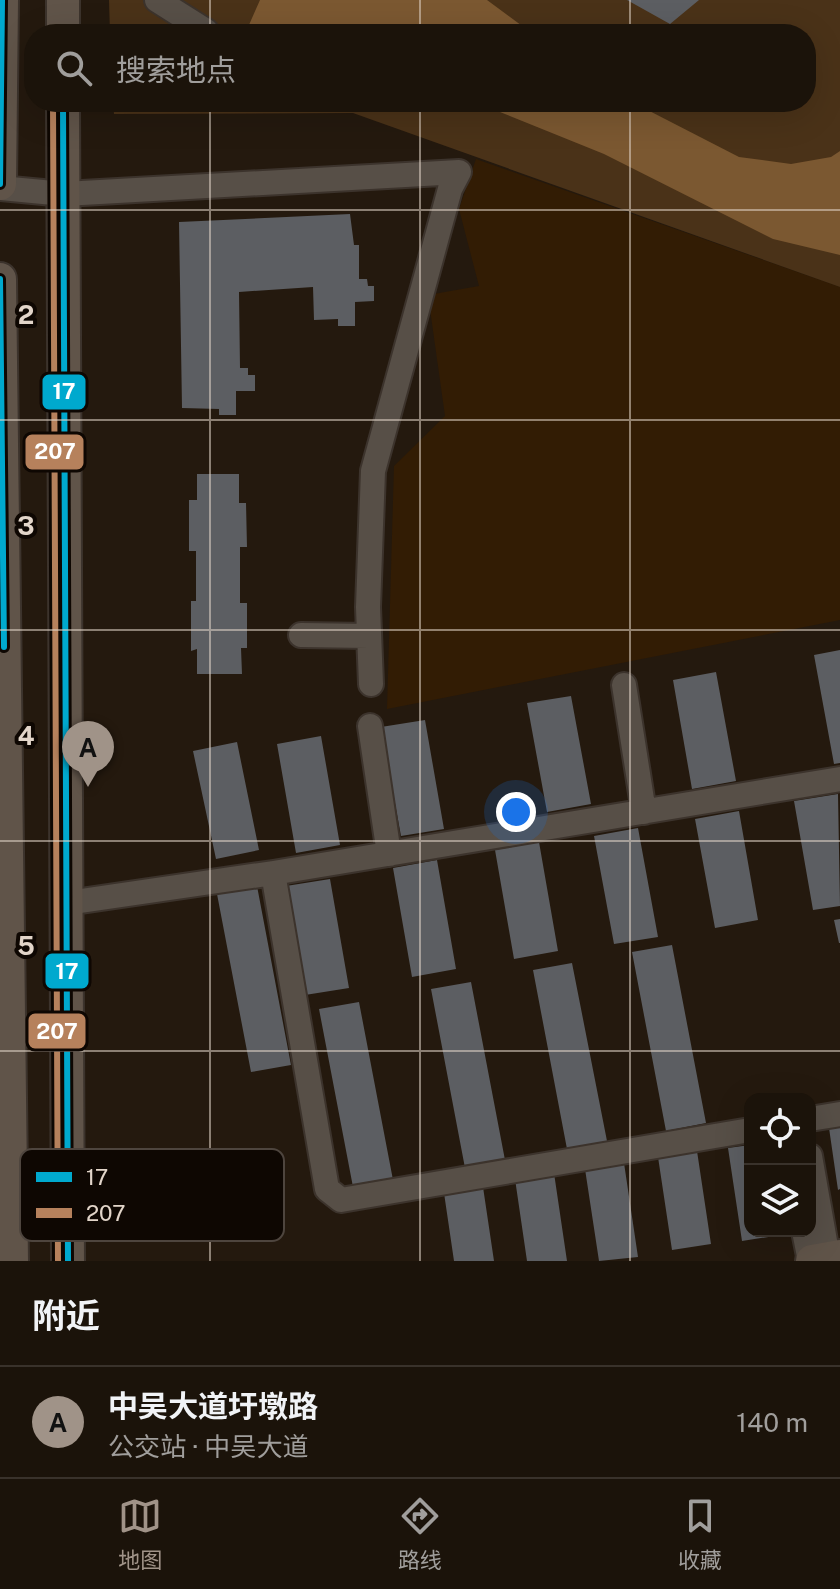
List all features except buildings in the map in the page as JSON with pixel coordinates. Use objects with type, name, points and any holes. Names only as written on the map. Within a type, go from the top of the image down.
[{"type":"main road","points":[[0,186],[2,0]]},
{"type":"main road","points":[[63,0],[63,24]]},
{"type":"main road","points":[[63,112],[68,1149]]},
{"type":"main road","points":[[0,279],[5,1093],[12,1261]]},
{"type":"main road","points":[[68,1241],[68,1261]]},
{"type":"street","points":[[157,0],[195,24]]},
{"type":"street","points":[[0,186],[64,194],[459,172],[450,189],[373,471],[369,636],[371,684]]},
{"type":"street","points":[[301,635],[369,636]]},
{"type":"street","points":[[624,685],[644,812]]},
{"type":"street","points":[[370,726],[389,854]]},
{"type":"street","points":[[67,903],[273,873],[840,779]]},
{"type":"street","points":[[273,873],[327,1189],[341,1200],[744,1131]]},
{"type":"street","points":[[816,1118],[840,1114]]},
{"type":"street","points":[[811,1165],[822,1259]]},
{"type":"street","points":[[808,1237],[822,1259]]},
{"type":"shaded area","points":[[109,0],[840,0],[840,287],[353,113],[114,114],[114,112],[816,112],[816,24],[110,24]]},
{"type":"shaded area","points":[[260,0],[487,0],[519,24],[249,24]]},
{"type":"shaded area","points":[[500,112],[651,112],[739,157],[791,164],[831,157],[840,151],[840,255],[773,239],[604,154]]},
{"type":"shaded area","points":[[476,159],[840,287],[840,620],[387,709],[394,466],[445,416],[428,295],[479,286],[459,209]]},
{"type":"transit line","name":"17","points":[[0,184],[2,0]]},
{"type":"transit line","name":"207","points":[[53,112],[58,1149]]},
{"type":"transit line","name":"17","points":[[63,112],[68,1149]]},
{"type":"transit line","name":"17","points":[[0,279],[4,647]]},
{"type":"transit line","name":"207","points":[[58,1241],[58,1261]]},
{"type":"transit line","name":"17","points":[[68,1241],[68,1261]]},
{"type":"place","name":"中吴大道圩墩路","points":[[88,787]]}]
